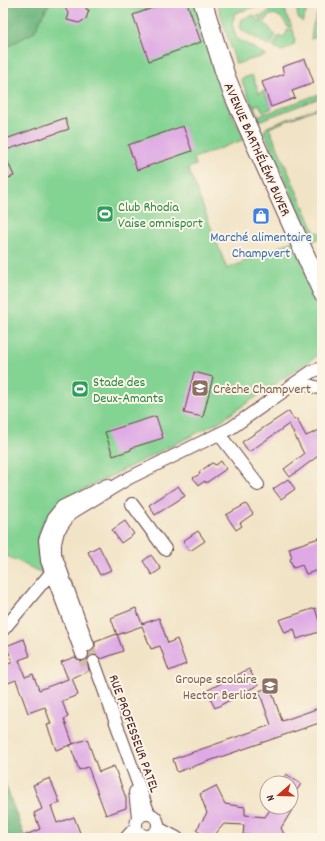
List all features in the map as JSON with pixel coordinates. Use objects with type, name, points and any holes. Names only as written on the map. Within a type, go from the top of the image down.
[{"type":"main road","name":"AVENUE BARTHÉLÉMY BUYER","points":[[203,3],[226,77],[322,292]]},
{"type":"street","points":[[85,650],[55,569],[47,561],[45,540],[54,517],[62,507],[104,486],[130,478],[219,434],[311,372],[322,368]]},
{"type":"street","points":[[298,382],[322,389]]},
{"type":"street","points":[[219,434],[258,485]]},
{"type":"street","points":[[132,504],[165,548]]},
{"type":"street","points":[[3,630],[55,569]]},
{"type":"street","name":"RUE PROFESSEUR PATEL","points":[[92,667],[132,780],[141,827]]},
{"type":"street","points":[[126,838],[155,818],[158,828],[177,838]]},
{"type":"street","points":[[141,827],[153,834],[158,828]]},
{"type":"green space","points":[[3,3],[49,3],[34,32],[3,49]]},
{"type":"green space","points":[[49,3],[197,3],[225,96],[224,99],[245,139],[194,158],[196,165],[188,168],[227,269],[293,241],[317,296],[322,316],[322,348],[317,356],[217,423],[61,501],[47,517],[39,536],[39,551],[42,573],[3,554],[3,49],[34,32]]},
{"type":"green space","points":[[217,3],[263,3],[261,5],[235,13],[232,24],[236,38],[266,55],[236,64]]},
{"type":"green space","points":[[272,3],[285,3],[286,14],[292,27],[288,27],[283,19],[275,14],[268,16],[266,21],[261,20],[257,16],[263,15],[267,12]]},
{"type":"green space","points":[[296,3],[310,3],[302,22],[298,17]]},
{"type":"green space","points":[[322,3],[322,35],[311,39],[313,25]]},
{"type":"green space","points":[[254,15],[258,20],[267,25],[276,35],[270,46],[243,31],[240,27],[242,19]]},
{"type":"green space","points":[[288,29],[293,30],[295,39],[294,45],[283,51],[273,47],[278,37],[285,36]]},
{"type":"green space","points":[[252,75],[259,93],[264,91],[272,108],[263,112],[259,104],[254,106],[258,114],[256,114],[241,79]]},
{"type":"green space","points":[[322,93],[322,97],[259,121],[257,117]]},
{"type":"green space","points":[[322,106],[269,128],[315,233],[319,232],[322,237],[313,241],[264,131],[267,127]]},
{"type":"green space","points":[[3,778],[25,838],[3,838]]},
{"type":"building","points":[[72,3],[87,3],[86,9],[89,10],[86,19],[79,23],[67,20],[69,14],[66,7]]},
{"type":"building","points":[[166,3],[187,3],[201,42],[149,61],[133,15]]},
{"type":"building","points":[[305,59],[314,83],[292,91],[295,98],[271,107],[262,82],[284,74],[282,67]]},
{"type":"building","points":[[65,118],[69,129],[3,151],[3,140]]},
{"type":"building","points":[[183,126],[192,151],[137,170],[128,145]]},
{"type":"building","points":[[3,151],[14,176],[3,180]]},
{"type":"building","name":"Crèche Champvert","points":[[194,372],[213,377],[203,417],[184,413]]},
{"type":"building","points":[[289,411],[294,420],[297,419],[306,436],[322,429],[322,453],[290,477],[284,469],[304,454],[289,424],[249,452],[242,442]]},
{"type":"building","points":[[156,416],[163,438],[131,448],[131,450],[113,456],[105,432]]},
{"type":"building","points":[[221,461],[226,469],[206,483],[205,481],[199,485],[193,478],[212,463],[216,465]]},
{"type":"building","points":[[288,479],[295,489],[281,499],[273,489]]},
{"type":"building","points":[[178,486],[185,496],[155,515],[149,505]]},
{"type":"building","points":[[246,504],[253,514],[240,523],[242,526],[236,530],[226,515]]},
{"type":"building","points":[[125,521],[134,534],[121,543],[112,530]]},
{"type":"building","points":[[198,531],[205,541],[190,551],[183,541]]},
{"type":"building","points":[[322,537],[322,569],[306,574],[302,565],[293,568],[289,548]]},
{"type":"building","points":[[99,546],[111,570],[100,575],[88,552]]},
{"type":"building","points":[[151,555],[161,569],[152,575],[143,561]]},
{"type":"building","points":[[136,608],[142,624],[159,618],[168,643],[177,639],[186,664],[169,671],[160,646],[151,649],[142,626],[117,635],[111,618]]},
{"type":"building","points":[[315,608],[322,631],[297,639],[294,629],[285,633],[279,620]]},
{"type":"building","points":[[117,634],[123,651],[101,659],[96,655],[89,657],[89,652],[95,647],[95,642]]},
{"type":"building","points":[[24,639],[30,656],[19,660],[25,677],[33,674],[39,690],[68,679],[61,662],[75,657],[80,661],[87,659],[89,671],[72,678],[78,695],[62,701],[68,717],[64,719],[73,744],[56,750],[47,725],[51,724],[45,707],[28,713],[16,680],[8,683],[3,666],[13,662],[6,646]]},
{"type":"building","points":[[249,669],[258,685],[215,708],[206,691]]},
{"type":"building","points":[[270,687],[282,721],[322,707],[322,722],[177,772],[173,759],[271,725],[259,691]]},
{"type":"building","points":[[87,739],[99,772],[114,766],[126,798],[126,808],[106,815],[88,767],[79,770],[70,745]]},
{"type":"building","points":[[50,778],[60,803],[51,806],[57,823],[74,817],[82,838],[19,838],[40,829],[34,813],[42,809],[33,785]]},
{"type":"building","points":[[216,786],[225,804],[245,807],[245,815],[265,817],[266,815],[289,815],[281,828],[286,838],[264,838],[263,836],[243,835],[244,825],[224,824],[212,838],[208,838],[196,830],[207,813],[200,794]]},
{"type":"tunnel","points":[[88,645],[94,662]]},
{"type":"tunnel","points":[[82,654],[89,672]]},
{"type":"place","name":"Club Rhodia Vaise omnisport","points":[[105,214]]},
{"type":"place","name":"Marché alimentaire Champvert","points":[[261,216]]},
{"type":"place","name":"Crèche Champvert","points":[[200,388]]},
{"type":"place","name":"Stade des Deux-Amants","points":[[80,389]]},
{"type":"place","name":"Groupe scolaire Hector Berlioz","points":[[270,686]]}]
